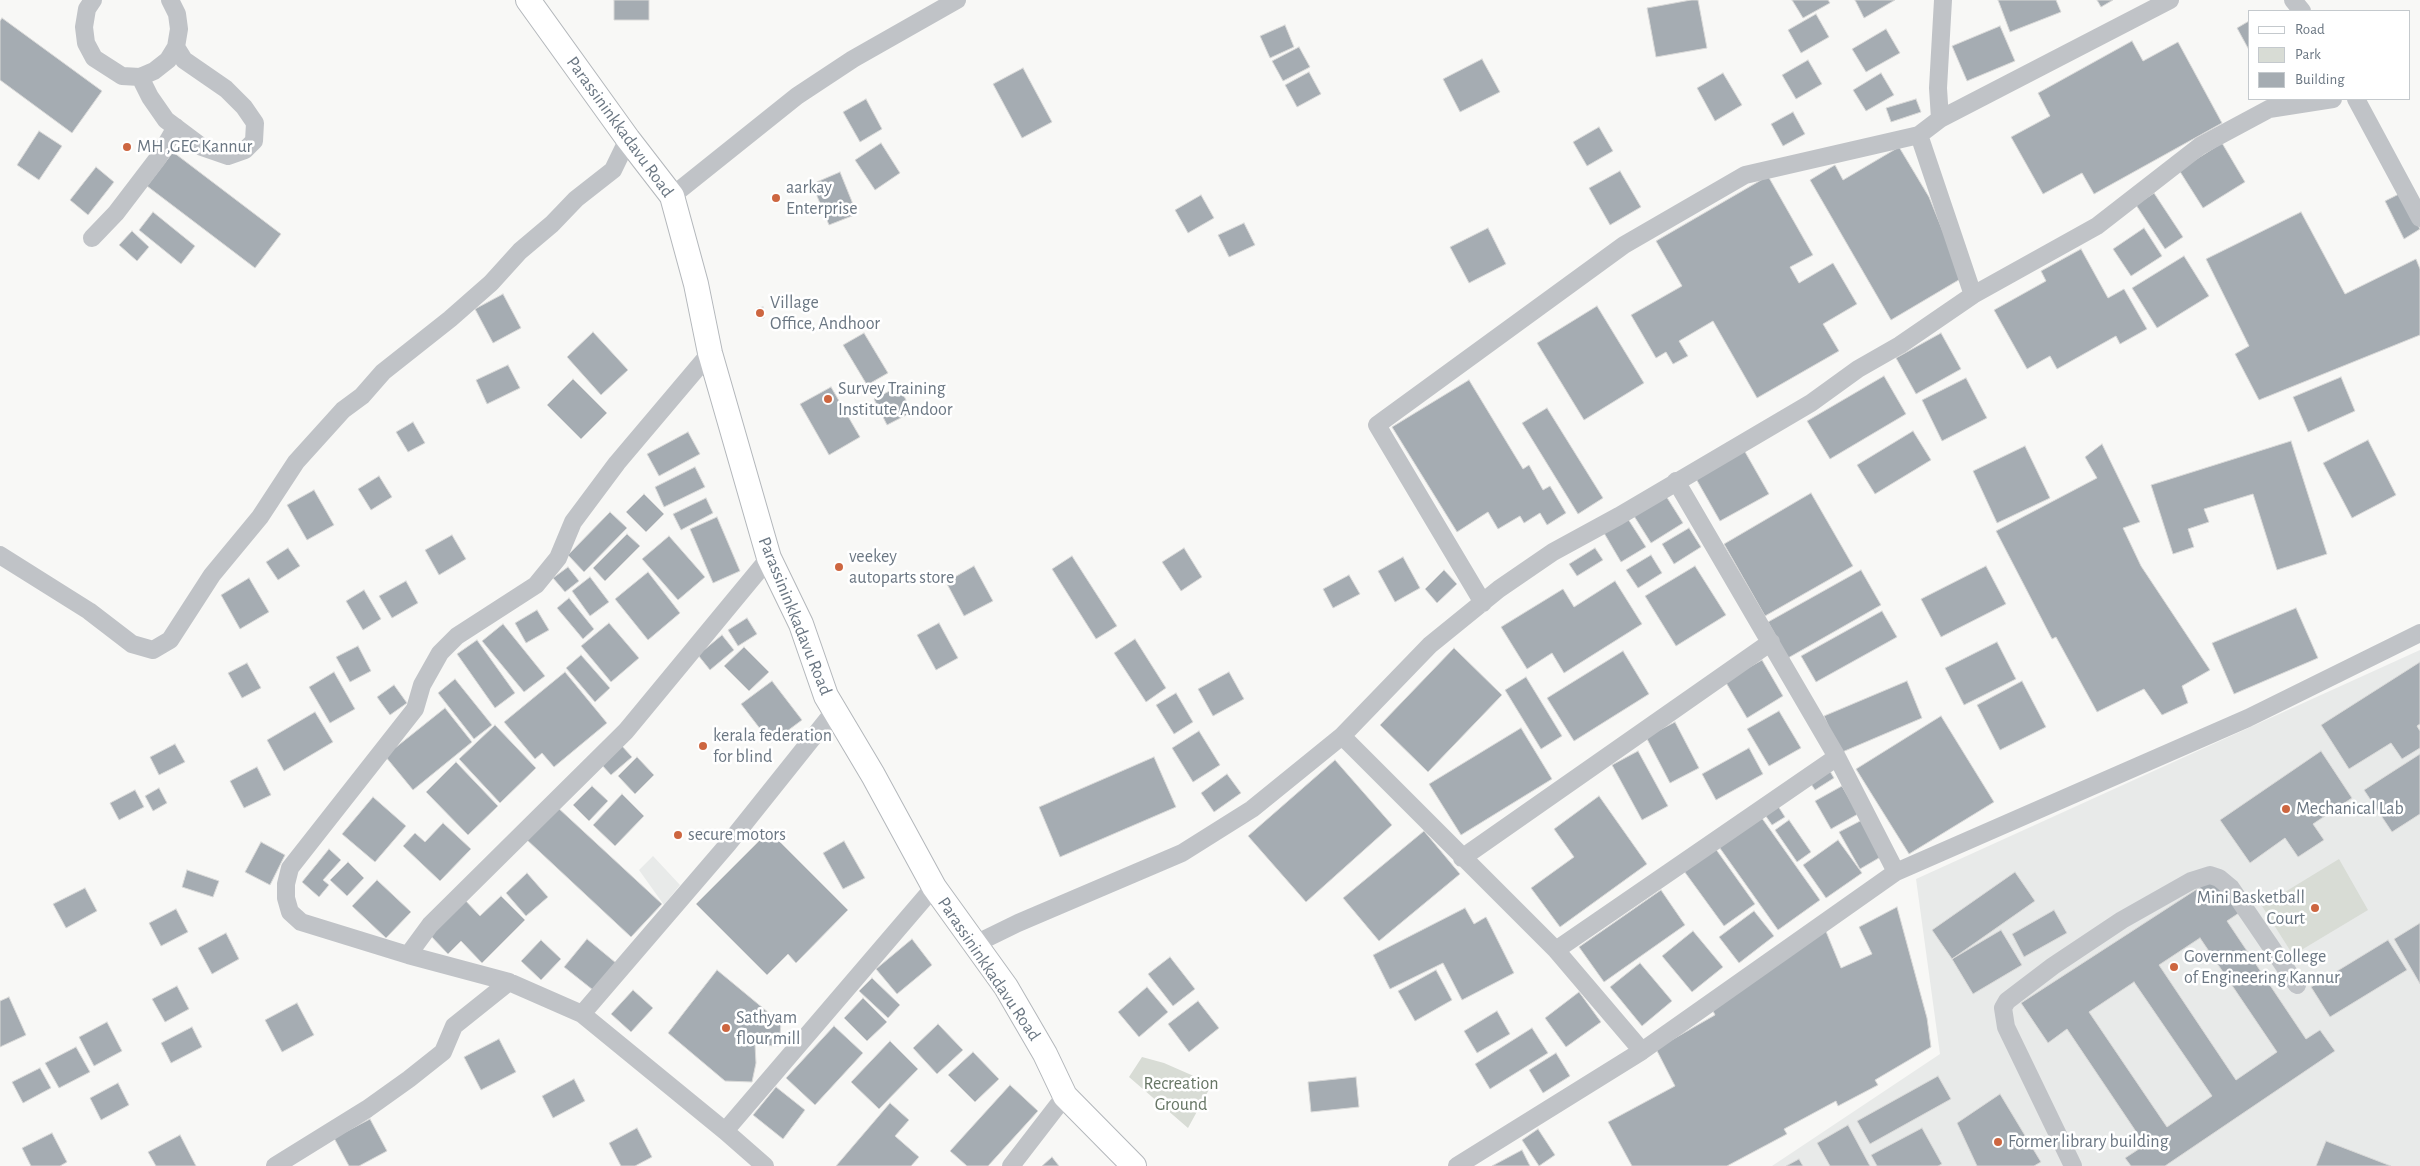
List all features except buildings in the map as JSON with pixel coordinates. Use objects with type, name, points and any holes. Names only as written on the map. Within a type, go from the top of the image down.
[{"type":"main road","name":"Parassininkkadavu Road","points":[[528,0],[628,139],[672,196],[696,284],[710,353],[769,558],[801,624],[826,696],[934,886],[1006,987],[1035,1037],[1065,1096],[1134,1166]]},
{"type":"street","points":[[93,0],[87,9],[84,27],[86,43],[94,58],[122,76],[140,76],[154,71],[168,60],[176,47],[179,29],[177,14],[170,0]]},
{"type":"street","points":[[672,196],[797,96],[867,50],[957,0]]},
{"type":"street","points":[[1940,119],[1938,88],[1943,0]]},
{"type":"street","points":[[1483,603],[1377,425],[1624,245],[1745,175],[1919,135],[1940,119],[2170,0]]},
{"type":"street","points":[[2293,0],[2301,10]]},
{"type":"street","points":[[140,76],[150,97],[166,120],[202,147],[228,156],[245,150],[254,141],[255,123],[244,107],[226,89],[184,60],[176,47]]},
{"type":"street","points":[[975,944],[1018,923],[1182,854],[1252,809],[1342,736],[1430,645],[1483,603],[1553,552],[1619,516],[1811,403],[1858,369],[1900,345],[1973,295],[2097,226],[2200,146],[2269,109],[2327,100]]},
{"type":"street","points":[[2357,100],[2420,218]]},
{"type":"street","points":[[92,238],[116,213],[158,158],[176,127]]},
{"type":"street","points":[[1919,135],[1973,295]]},
{"type":"street","points":[[0,554],[89,611],[132,644],[153,650],[170,640],[212,575],[260,517],[296,462],[343,410],[362,396],[383,372],[464,307],[576,198],[613,170],[628,139]]},
{"type":"street","points":[[710,353],[617,463],[573,522],[558,558],[536,586],[457,636],[440,653],[422,685],[414,708],[290,868],[286,884],[286,898],[290,912],[301,922],[408,955],[508,982],[582,1014],[765,1166]]},
{"type":"street","points":[[1676,481],[1837,756],[1896,872]]},
{"type":"street","points":[[408,955],[430,924],[626,731],[769,558]]},
{"type":"street","points":[[1457,1166],[1642,1051],[1896,872],[2248,718],[2420,633]]},
{"type":"street","points":[[1462,858],[1771,642]]},
{"type":"street","points":[[582,1014],[728,844],[835,710]]},
{"type":"street","points":[[1342,736],[1556,950],[1642,1051]]},
{"type":"street","points":[[1556,950],[1837,756]]},
{"type":"street","points":[[2073,1166],[2006,1027],[2004,1008],[2007,1000],[2053,966],[2122,920],[2184,885],[2210,875],[2219,878],[2231,888],[2297,984]]},
{"type":"street","points":[[725,1131],[934,886]]},
{"type":"street","points":[[275,1166],[366,1109],[409,1079],[443,1052],[454,1026],[508,982]]},
{"type":"street","points":[[1011,1166],[1065,1096]]},
{"type":"shaded area","name":"Government College of Engineering Kannur","points":[[2420,650],[2420,1166],[1772,1166],[1940,1054],[1916,879]]},
{"type":"shaded area","points":[[653,856],[680,885],[664,905],[639,870]]},
{"type":"green space","name":"Mini Basketball Court","points":[[2339,859],[2368,910],[2293,955],[2262,906]]},
{"type":"green space","name":"Recreation Ground","points":[[1142,1057],[1164,1063],[1212,1084],[1188,1128],[1129,1077]]},
{"type":"place","name":"MH ,GEC Kannur","points":[[127,147]]},
{"type":"place","name":"aarkay Enterprise","points":[[776,198]]},
{"type":"place","name":"Village Office, Andhoor","points":[[760,313]]},
{"type":"place","name":"Survey Training Institute Andoor","points":[[828,399]]},
{"type":"place","name":"veekey autoparts store","points":[[839,567]]},
{"type":"place","name":"kerala federation for blind","points":[[703,746]]},
{"type":"place","name":"Mechanical Lab","points":[[2286,809]]},
{"type":"place","name":"secure motors","points":[[678,835]]},
{"type":"place","name":"Mini Basketball Court","points":[[2315,908]]},
{"type":"place","name":"Government College of Engineering Kannur","points":[[2174,967]]},
{"type":"place","name":"Sathyam flour mill","points":[[726,1028]]},
{"type":"place","name":"Former library building","points":[[1998,1142]]}]
